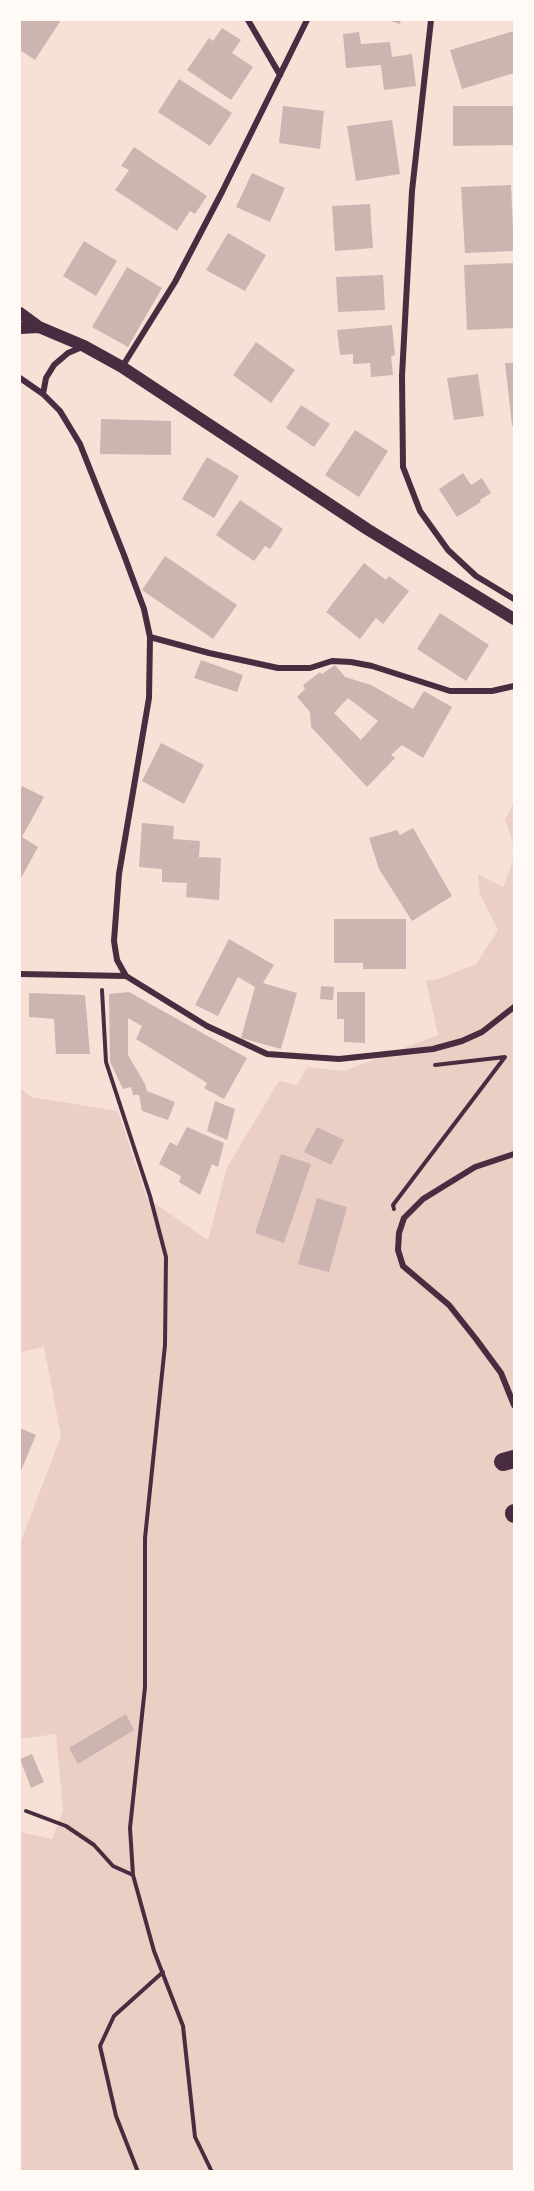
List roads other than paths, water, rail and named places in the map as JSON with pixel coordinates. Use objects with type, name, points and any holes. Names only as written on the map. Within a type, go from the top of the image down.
[{"type":"main road","points":[[20,313],[39,327],[84,346],[122,367],[367,529],[514,619]]},
{"type":"main road","points":[[20,328],[39,327]]},
{"type":"street","points":[[249,20],[280,75]]},
{"type":"street","points":[[122,367],[175,282],[308,20]]},
{"type":"street","points":[[430,20],[412,191],[402,376],[403,467],[420,511],[448,550],[476,576],[514,599]]},
{"type":"street","points":[[43,394],[46,378],[54,365],[68,353],[84,346]]},
{"type":"street","points":[[21,377],[60,411],[80,444],[144,609],[150,637],[149,698],[119,874],[114,941],[117,960],[126,976],[207,1026],[267,1054],[339,1059],[433,1049],[462,1041],[482,1032],[514,1007]]},
{"type":"street","points":[[150,637],[278,668],[310,668],[332,661],[351,662],[372,666],[450,691],[492,691],[514,686]]},
{"type":"street","points":[[20,974],[126,976]]},
{"type":"street","points":[[514,1154],[475,1167],[423,1199],[405,1218],[399,1233],[398,1250],[403,1266],[449,1305],[501,1373],[514,1405]]}]
